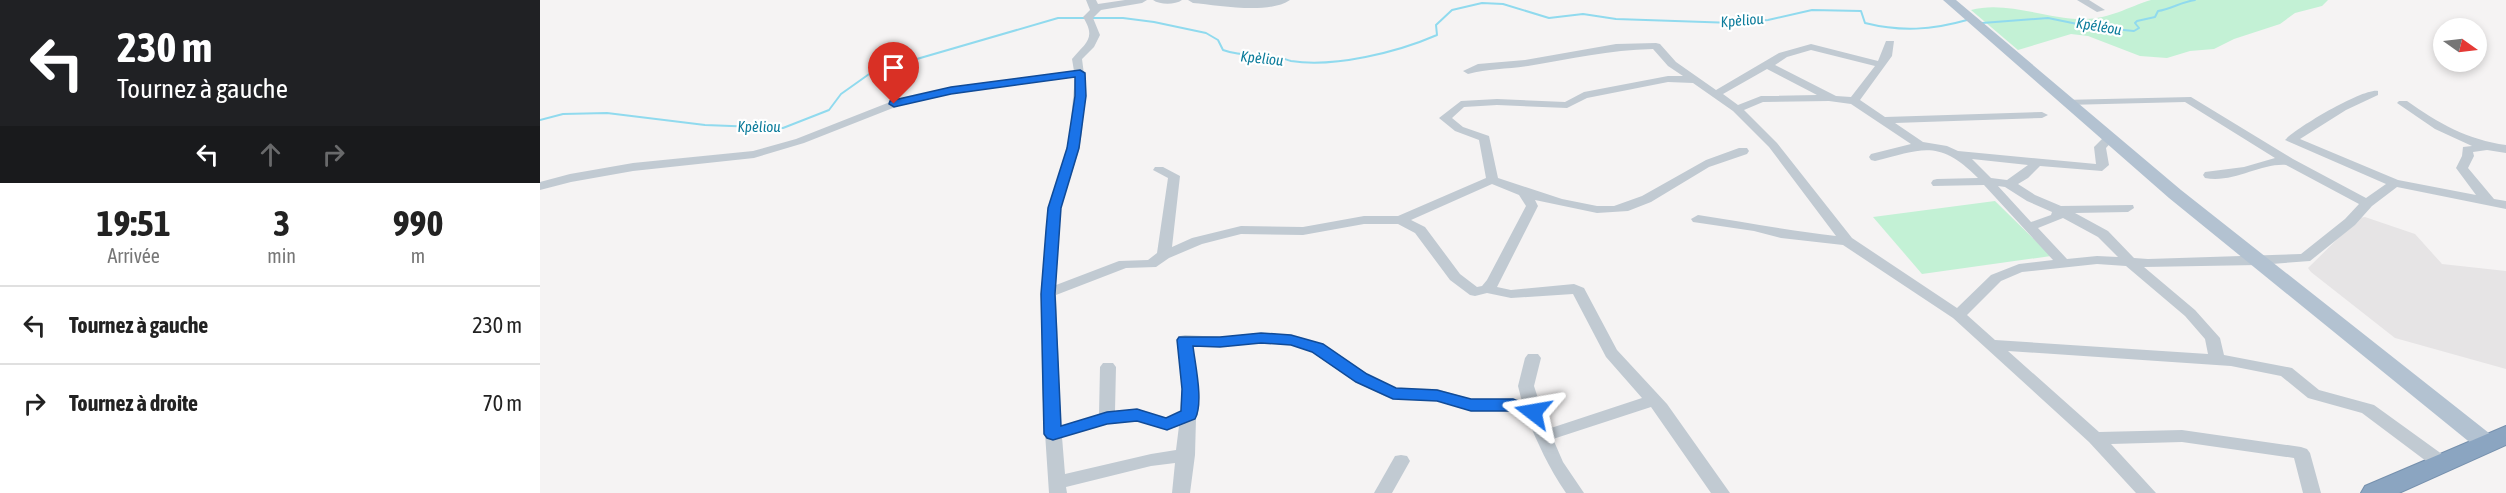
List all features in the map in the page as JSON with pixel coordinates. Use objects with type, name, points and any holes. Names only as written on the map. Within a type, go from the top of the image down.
[{"type":"highway","points":[[2374,493],[2496,439]]},
{"type":"main road","points":[[1949,0],[2066,102],[2258,261],[2496,439]]},
{"type":"street","points":[[1142,0],[1092,4],[1096,12],[1088,17],[1096,30],[1095,39],[1077,59],[1080,73],[1080,96],[1073,148],[1054,208],[1048,294],[1053,434],[1058,488],[1151,460],[1186,455]]},
{"type":"street","points":[[1158,0],[1177,0]]},
{"type":"street","points":[[1193,0],[1276,3],[1285,0]]},
{"type":"street","points":[[2082,0],[2100,10]]},
{"type":"street","points":[[1854,101],[1887,56],[1890,43]]},
{"type":"street","points":[[1468,71],[1478,67],[1525,63],[1616,48],[1656,46],[1672,64],[1737,110],[1773,145],[1847,241],[1959,315],[2095,438],[2147,493]]},
{"type":"street","points":[[1716,94],[1783,56],[1811,47],[1881,65]]},
{"type":"street","points":[[1767,65],[1832,98]]},
{"type":"street","points":[[540,186],[570,178],[633,167],[754,153],[800,141],[894,104],[951,90],[1080,73]]},
{"type":"street","points":[[1492,180],[1485,138],[1459,129],[1445,118],[1461,104],[1497,102],[1567,105],[1584,95],[1594,93],[1668,79],[1696,80]]},
{"type":"street","points":[[2374,93],[2342,108],[2291,140],[2395,183],[2506,205]]},
{"type":"street","points":[[1737,110],[1761,99],[1832,98],[1854,101],[1920,145]]},
{"type":"street","points":[[2066,102],[2187,99],[2289,162],[2367,203]]},
{"type":"street","points":[[2403,104],[2426,120],[2483,147]]},
{"type":"street","points":[[1882,120],[2042,115]]},
{"type":"street","points":[[1875,157],[1920,145],[1930,145],[1957,154],[2036,163],[2101,167],[2103,165],[2100,147],[2109,138]]},
{"type":"street","points":[[2490,201],[2479,191],[2462,168],[2468,156],[2466,153],[2467,150],[2483,147],[2506,149]]},
{"type":"street","points":[[1048,294],[1124,264],[1151,264],[1164,255],[1197,241],[1241,231],[1303,231],[1364,220],[1400,220],[1492,180],[1525,194],[1591,210],[1611,211],[1630,207],[1701,166],[1743,151]]},
{"type":"street","points":[[1957,154],[1989,181],[2063,263]]},
{"type":"street","points":[[2209,175],[2245,171],[2278,161],[2289,162]]},
{"type":"street","points":[[2009,184],[2024,175],[2036,163]]},
{"type":"street","points":[[1158,170],[1174,176],[1164,255]]},
{"type":"street","points":[[1937,183],[1989,181],[2009,184],[2031,198],[2103,234],[2129,261],[2190,313],[2212,338],[2217,360]]},
{"type":"street","points":[[1959,315],[1996,278],[2019,268],[2097,260],[2148,263],[2305,258],[2350,222],[2367,203],[2395,183]]},
{"type":"street","points":[[1487,289],[1493,282],[1532,206],[1525,194]]},
{"type":"street","points":[[2059,210],[2128,208]]},
{"type":"street","points":[[2029,227],[2056,217],[2059,210]]},
{"type":"street","points":[[1698,219],[1754,227],[1781,234],[1847,241]]},
{"type":"street","points":[[1400,220],[1420,230],[1455,277],[1475,292],[1487,289],[1511,294],[1577,289],[1611,353],[1661,408],[1721,493]]},
{"type":"street","points":[[1181,493],[1190,414],[1185,340],[1220,342],[1261,338],[1291,340],[1317,348],[1361,378],[1393,393],[1437,396],[1471,405],[1513,405],[1533,412]]},
{"type":"street","points":[[1992,345],[2217,360],[2286,372],[2314,394],[2368,409],[2440,462]]},
{"type":"street","points":[[1533,358],[1527,386],[1533,412],[1556,465],[1575,493]]},
{"type":"street","points":[[1107,418],[1108,367]]},
{"type":"street","points":[[1542,437],[1653,400]]},
{"type":"street","points":[[1053,434],[1107,418],[1137,415],[1167,424],[1190,414]]},
{"type":"street","points":[[2095,438],[2182,436],[2301,453],[2312,493]]},
{"type":"street","points":[[1383,493],[1401,461]]},
{"type":"shaded area","points":[[2365,217],[2415,234],[2442,264],[2506,271],[2506,369],[2395,338],[2311,272],[2308,268],[2359,218]]},
{"type":"green space","points":[[2151,0],[2328,0],[2322,6],[2295,13],[2280,24],[2234,39],[2214,49],[2190,51],[2167,58],[2140,56],[2088,36],[2071,34],[2018,50],[1971,10],[1999,7],[2057,17],[2085,19],[2110,15]]},
{"type":"green space","points":[[1995,201],[2051,256],[1922,274],[1873,217]]},
{"type":"waterway","name":"Kpéléou","points":[[1982,23],[2048,18],[2092,27],[2134,31],[2139,28],[2135,23],[2137,21],[2155,17],[2158,11],[2195,0]]},
{"type":"waterway","name":"Kpèliou","points":[[540,120],[563,114],[607,113],[705,125],[783,128],[829,110],[841,94],[872,72],[1058,18],[1123,18],[1154,22],[1206,33],[1218,40],[1223,50],[1230,52],[1308,63],[1365,57],[1404,47],[1437,35],[1436,25],[1452,10],[1482,3],[1503,4],[1549,18],[1583,14],[1616,19],[1734,23],[1768,20],[1812,10],[1861,11],[1865,23],[1904,29],[1929,28],[1967,20]]},
{"type":"route","points":[[894,104],[951,90],[1080,73],[1080,96],[1073,148],[1054,208],[1048,294],[1053,434],[1107,418],[1137,415],[1167,424],[1190,414],[1185,340],[1220,342],[1261,338],[1291,340],[1317,348],[1361,378],[1393,393],[1437,396],[1471,405],[1513,405],[1533,412]]}]
